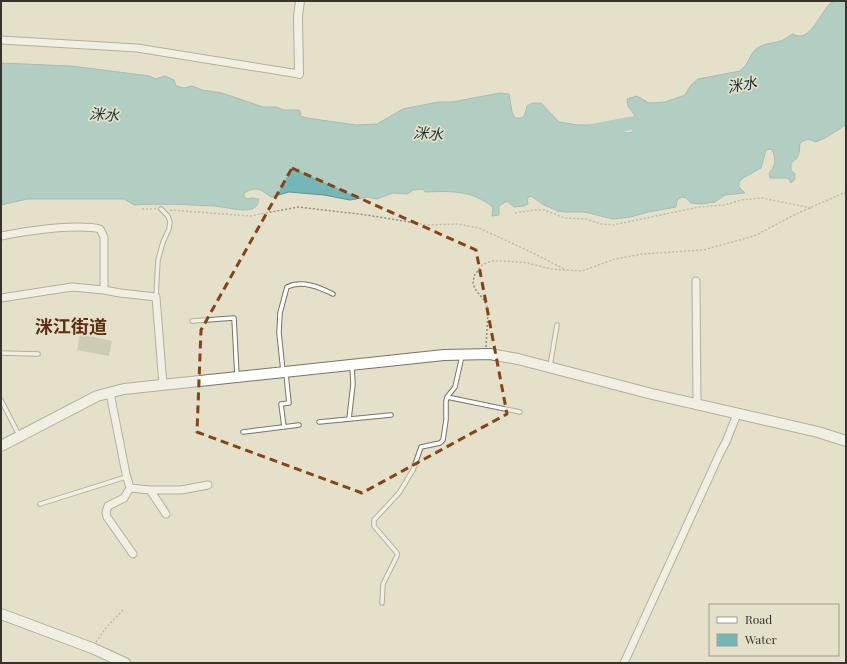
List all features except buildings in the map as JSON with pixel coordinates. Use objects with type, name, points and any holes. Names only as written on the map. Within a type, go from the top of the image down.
[{"type":"main road","points":[[1,446],[97,396],[124,389],[444,355],[486,354],[518,358],[652,394],[845,439]]},
{"type":"main road","points":[[1,614],[92,648],[125,663]]},
{"type":"street","points":[[1,40],[137,48],[299,74],[298,16],[300,1]]},
{"type":"street","points":[[1,236],[26,231],[61,227],[94,227],[100,230],[104,237],[104,290]]},
{"type":"street","points":[[696,281],[697,404]]},
{"type":"street","points":[[1,298],[72,287],[156,297],[163,385]]},
{"type":"street","points":[[110,393],[126,477],[130,488]]},
{"type":"street","points":[[624,663],[738,414]]},
{"type":"street","points":[[130,488],[150,490],[181,490],[208,486]]},
{"type":"street","points":[[130,488],[124,498],[108,506],[106,512],[107,517],[134,554]]},
{"type":"street","points":[[150,490],[166,514]]},
{"type":"lane","points":[[156,297],[158,260],[170,222],[168,216],[161,209]]},
{"type":"lane","points":[[284,427],[281,404],[289,403],[279,333],[280,313],[287,287],[292,284],[303,284],[319,287],[333,294]]},
{"type":"lane","points":[[192,321],[234,318],[237,377]]},
{"type":"lane","points":[[550,367],[557,325]]},
{"type":"lane","points":[[1,353],[38,354]]},
{"type":"lane","points":[[382,603],[383,584],[397,556],[397,553],[374,526],[374,520],[399,493],[413,470],[421,447],[440,443],[443,440],[446,420],[446,401],[454,387],[462,355]]},
{"type":"lane","points":[[349,419],[353,384],[352,365]]},
{"type":"lane","points":[[447,397],[520,412]]},
{"type":"lane","points":[[1,400],[20,437]]},
{"type":"lane","points":[[319,422],[391,415]]},
{"type":"lane","points":[[243,432],[299,425]]},
{"type":"lane","points":[[40,504],[126,477]]},
{"type":"path","points":[[486,354],[487,304],[475,289],[473,284],[474,276],[482,266],[491,262],[506,261],[528,263],[566,271],[582,271],[615,259],[642,254],[703,250],[754,236],[846,192]]},
{"type":"path","points":[[515,213],[544,210],[565,218],[586,219],[601,224],[613,225],[699,207],[725,205],[741,200],[762,198],[811,208]]},
{"type":"path","points":[[142,209],[161,209],[250,216],[298,207],[367,215],[428,226],[458,224],[479,228],[533,252],[566,271]]},
{"type":"path","points":[[92,648],[105,629],[124,609]]},
{"type":"highlighted area","points":[[292,168],[476,250],[507,414],[362,493],[197,432],[201,330]]},
{"type":"green space","points":[[80,334],[112,341],[109,356],[77,350]]},
{"type":"water","points":[[846,1],[846,125],[818,141],[815,142],[808,140],[800,143],[797,158],[791,163],[791,170],[795,174],[795,179],[791,183],[788,178],[770,178],[769,174],[774,166],[775,159],[771,149],[766,150],[761,168],[743,178],[739,182],[739,187],[745,193],[725,195],[715,202],[701,204],[691,203],[686,198],[682,197],[677,200],[676,207],[631,217],[613,219],[585,212],[558,211],[544,205],[531,196],[527,198],[528,204],[524,206],[514,207],[507,201],[499,206],[499,215],[492,216],[493,207],[477,197],[453,192],[425,192],[423,189],[413,190],[407,194],[393,193],[377,199],[367,197],[350,200],[324,195],[289,192],[271,197],[261,190],[255,189],[244,193],[244,197],[248,199],[259,199],[256,206],[248,210],[195,205],[134,205],[124,199],[27,199],[1,205],[1,63],[71,66],[150,76],[155,79],[165,76],[174,80],[176,86],[185,88],[191,86],[202,90],[222,93],[263,107],[276,107],[284,110],[299,110],[301,112],[300,116],[307,118],[356,125],[377,124],[403,109],[438,102],[452,102],[500,93],[509,94],[512,112],[515,118],[522,118],[525,114],[527,106],[533,103],[541,103],[559,122],[578,125],[598,125],[627,133],[633,132],[634,124],[638,120],[628,106],[627,99],[637,96],[649,103],[665,102],[685,95],[691,85],[698,79],[740,71],[758,47],[781,41],[793,34],[799,36],[805,35],[815,25],[827,7],[831,3]]},
{"type":"waterway","name":"洣水","points":[[590,131],[653,119]]},
{"type":"district","name":"洣江街道","points":[[71,327]]}]
